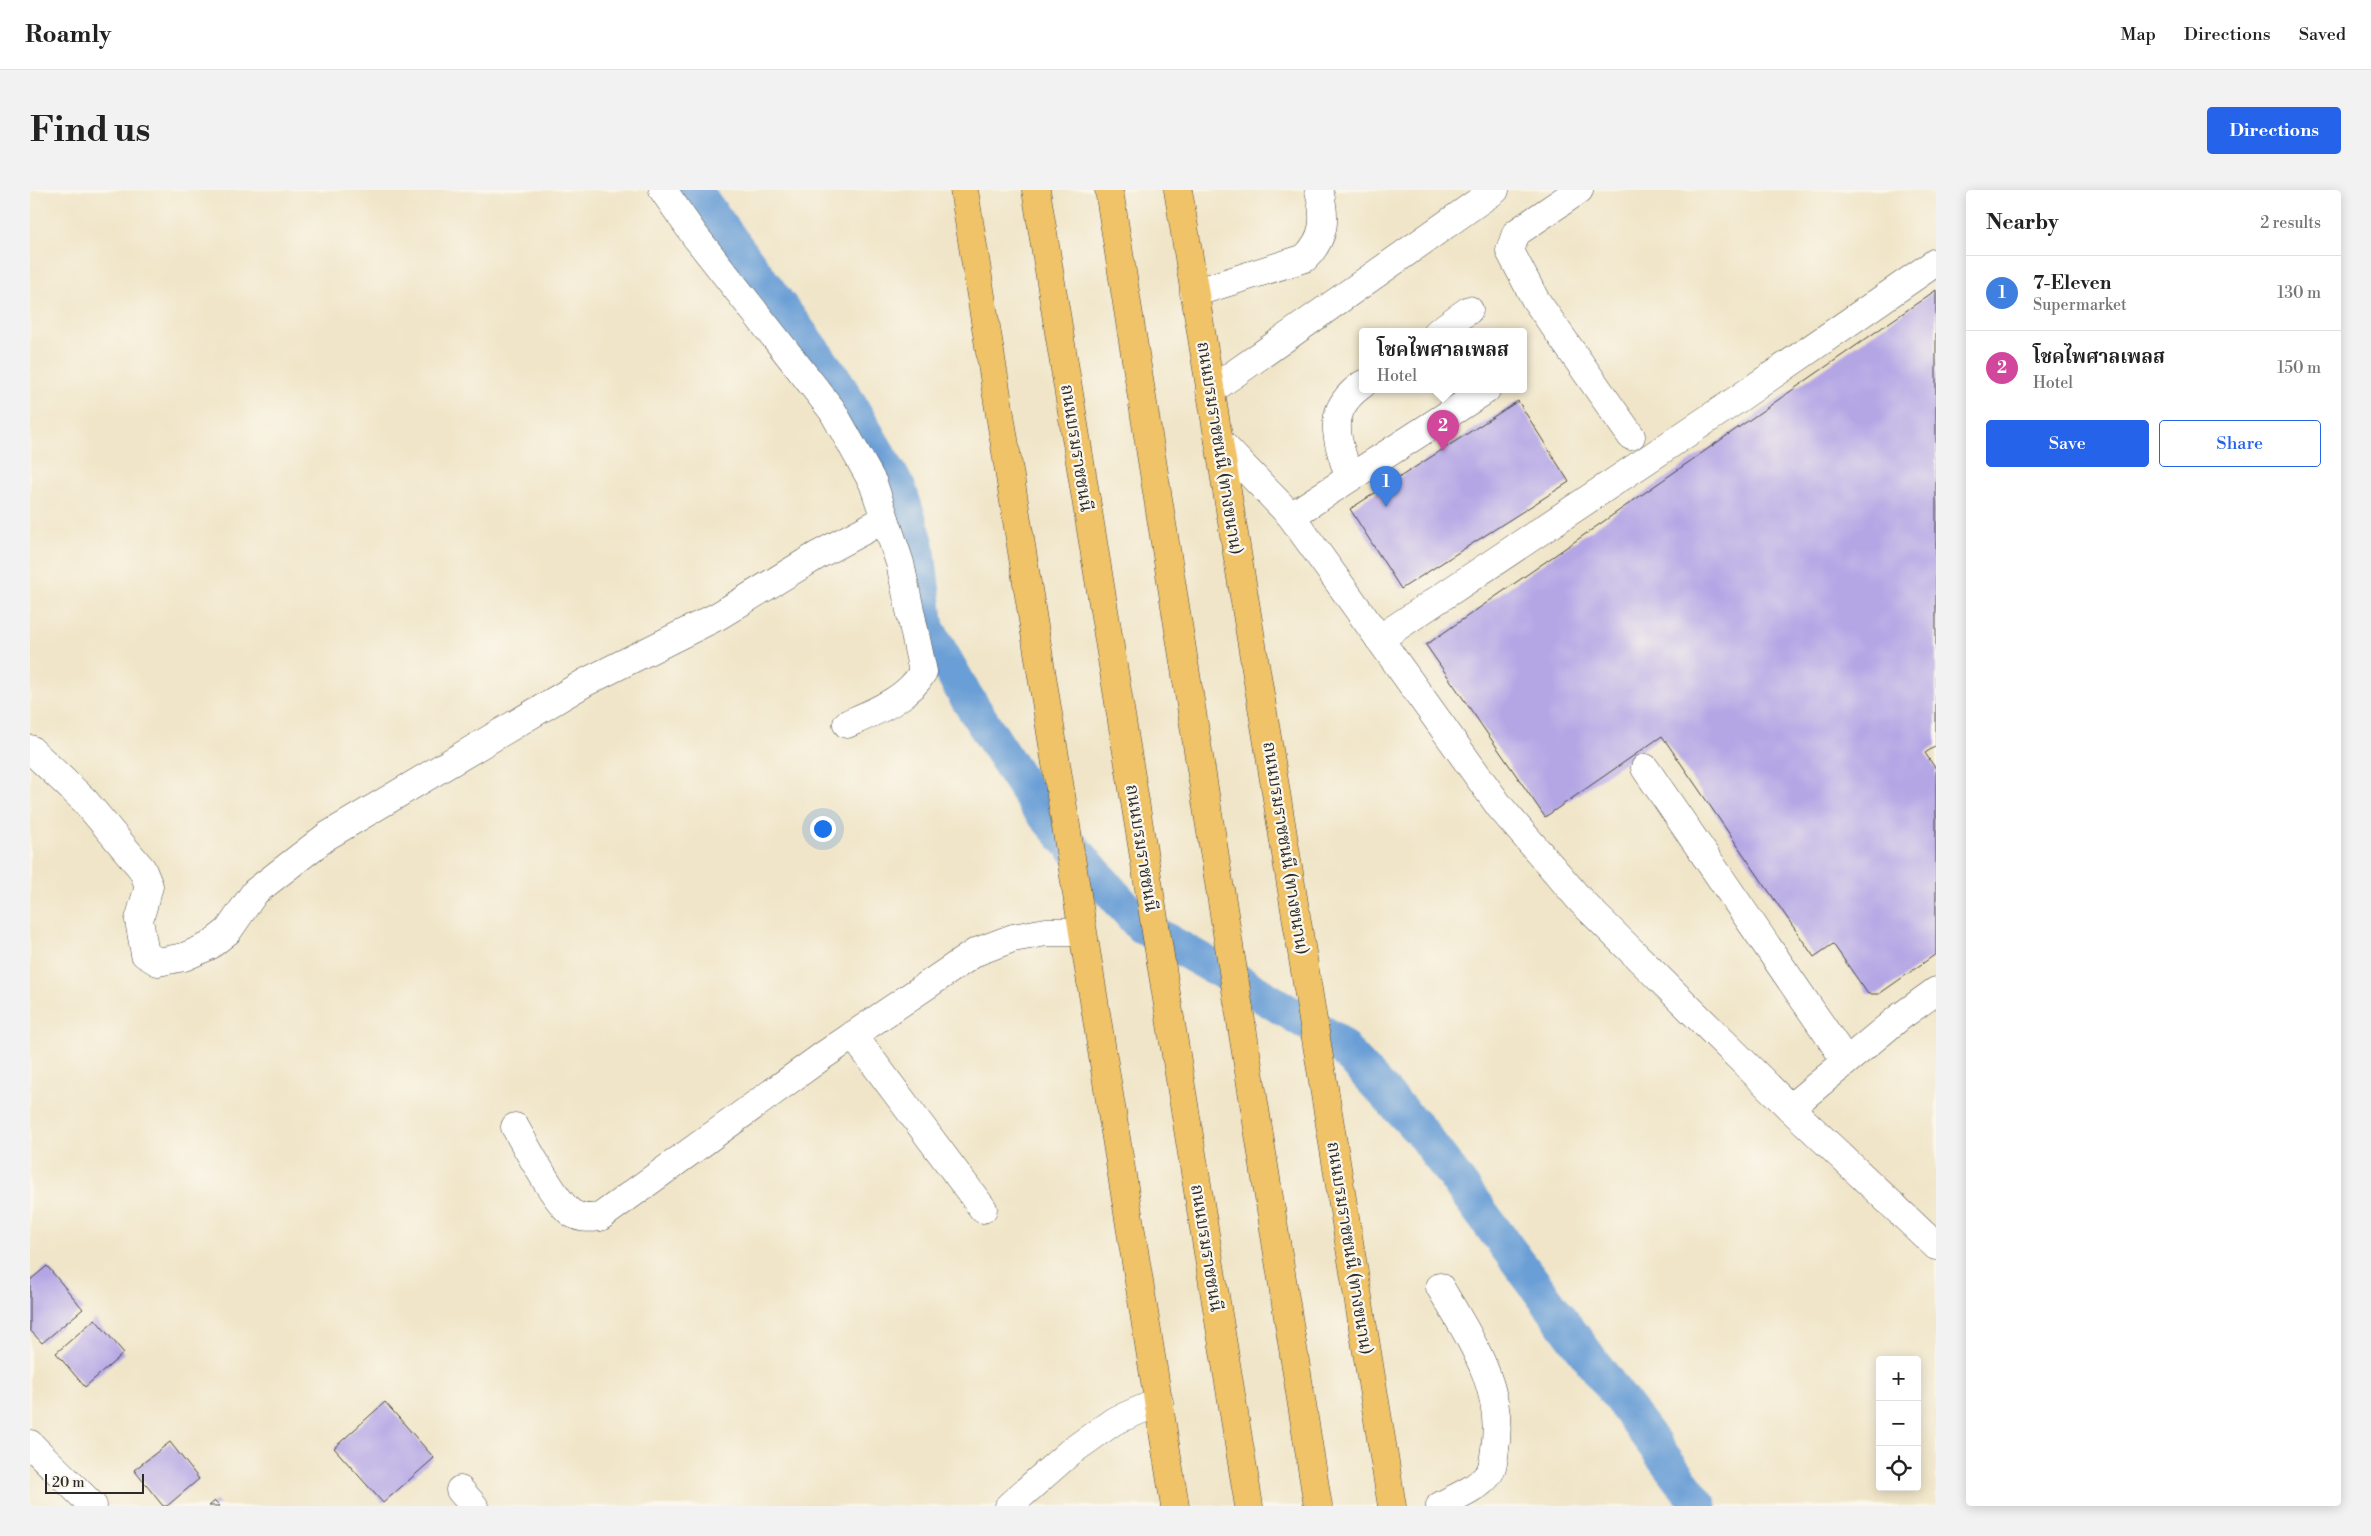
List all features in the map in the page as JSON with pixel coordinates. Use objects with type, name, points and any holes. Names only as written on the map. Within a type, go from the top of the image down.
[{"type":"main road","points":[[964,190],[1175,1506]]},
{"type":"main road","name":"ถนนบรมราชชนนี","points":[[1036,190],[1249,1506]]},
{"type":"main road","points":[[1109,190],[1238,1012],[1318,1506]]},
{"type":"main road","name":"ถนนบรมราชชนนี (ทางขนาน)","points":[[1178,190],[1392,1506]]},
{"type":"street","points":[[663,190],[695,236],[832,410],[873,483],[900,563],[924,672],[919,680],[885,707],[847,724]]},
{"type":"street","points":[[1194,293],[1305,258],[1316,246],[1322,233],[1323,206],[1319,190]]},
{"type":"street","points":[[1210,391],[1495,190]]},
{"type":"street","points":[[1579,190],[1516,233],[1510,251],[1535,299],[1631,436]]},
{"type":"street","points":[[1379,639],[1735,401],[1936,262]]},
{"type":"street","points":[[1444,328],[1469,310]]},
{"type":"street","points":[[1349,478],[1337,436],[1337,414],[1351,393],[1359,387]]},
{"type":"street","points":[[1291,516],[1481,393]]},
{"type":"street","points":[[1219,441],[1291,516],[1500,807],[1581,901],[1790,1108],[1936,1246]]},
{"type":"street","points":[[30,750],[85,801],[142,869],[149,886],[139,920],[146,954],[158,962],[184,957],[209,946],[228,931],[254,892],[327,836],[586,682],[718,616],[818,555],[885,519]]},
{"type":"street","points":[[1644,768],[1846,1061]]},
{"type":"street","points":[[515,1127],[553,1191],[572,1214],[586,1218],[600,1216],[853,1035],[976,952],[1021,937],[1081,925]]},
{"type":"street","points":[[1790,1108],[1846,1061],[1936,991]]},
{"type":"street","points":[[853,1035],[983,1209]]},
{"type":"street","points":[[1440,1287],[1481,1358],[1497,1412],[1498,1434],[1489,1474],[1470,1490],[1440,1506]]},
{"type":"street","points":[[1009,1506],[1069,1453],[1114,1421],[1159,1402]]},
{"type":"street","points":[[30,1444],[93,1506]]},
{"type":"building","points":[[1936,290],[1936,746],[1925,753],[1936,769],[1936,954],[1879,994],[1868,994],[1833,944],[1814,957],[1662,736],[1545,817],[1426,645]]},
{"type":"building","points":[[1518,401],[1569,482],[1401,589],[1350,509]]},
{"type":"building","points":[[47,1266],[83,1309],[42,1343],[30,1330],[30,1280]]},
{"type":"building","points":[[95,1319],[124,1353],[85,1387],[56,1353]]},
{"type":"building","points":[[385,1402],[434,1458],[383,1503],[334,1448]]},
{"type":"building","points":[[170,1442],[199,1479],[167,1506],[163,1506],[134,1470]]},
{"type":"building","points":[[215,1501],[220,1506],[209,1506]]},
{"type":"waterway","points":[[694,190],[837,383],[899,489],[917,544],[927,628],[965,695],[1036,805],[1141,926],[1231,977],[1335,1040],[1421,1132],[1700,1506]]},
{"type":"place","name":"โชคไพศาลเพลส","points":[[1443,451]]},
{"type":"place","name":"7-Eleven","points":[[1386,507]]}]
